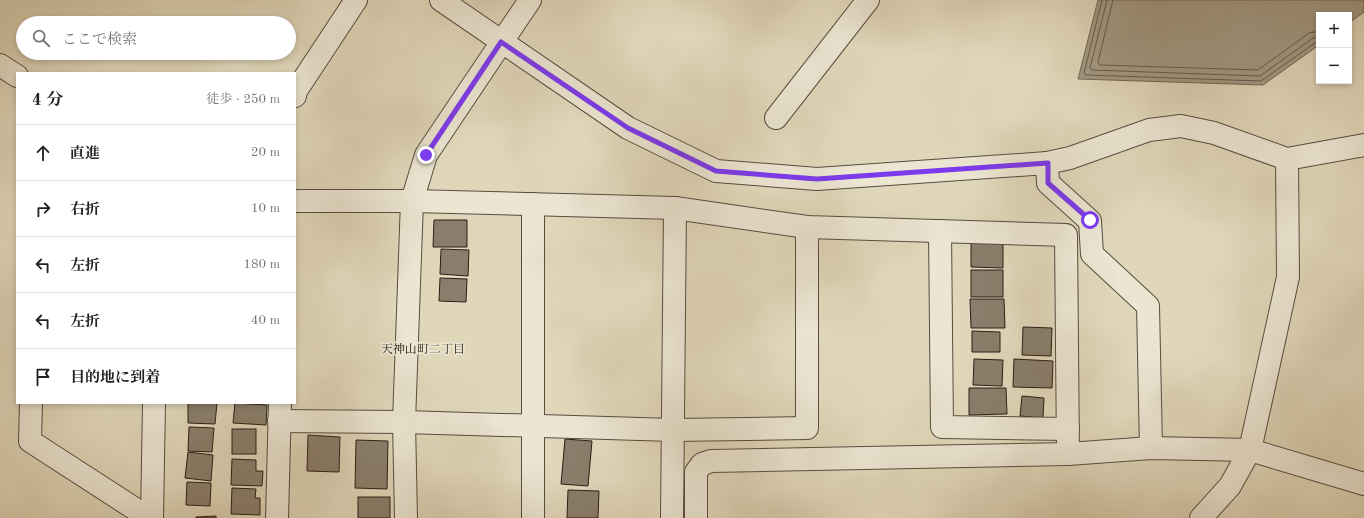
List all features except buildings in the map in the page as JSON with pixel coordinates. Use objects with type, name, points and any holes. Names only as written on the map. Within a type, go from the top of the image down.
[{"type":"street","points":[[296,92],[356,0]]},
{"type":"street","points":[[441,0],[628,128],[716,171],[817,179],[1048,163],[1070,158],[1149,130],[1181,126],[1214,133],[1287,159],[1364,145]]},
{"type":"street","points":[[406,518],[404,422],[412,201],[426,155],[530,0]]},
{"type":"street","points":[[776,118],[868,0]]},
{"type":"street","points":[[0,65],[16,75]]},
{"type":"street","points":[[1201,518],[1230,486],[1250,450],[1288,277],[1287,159]]},
{"type":"street","points":[[1048,163],[1048,183],[1090,220],[1092,254],[1148,306],[1151,448]]},
{"type":"street","points":[[296,201],[412,201],[675,208],[807,227],[1066,235],[1068,454]]},
{"type":"street","points":[[533,204],[533,518]]},
{"type":"street","points":[[672,518],[675,208]]},
{"type":"street","points":[[278,518],[280,412],[404,422],[533,426],[673,430],[807,428],[807,227]]},
{"type":"street","points":[[940,232],[942,427],[1068,429]]},
{"type":"street","points":[[31,404],[30,441],[149,518]]},
{"type":"street","points":[[152,518],[154,404]]},
{"type":"street","points":[[696,518],[696,472],[702,464],[711,461],[1068,454],[1151,448],[1250,450],[1364,484]]},
{"type":"water","points":[[1098,0],[1364,0],[1364,12],[1352,21],[1352,12],[1316,12],[1316,47],[1263,85],[1078,79]]},
{"type":"district","name":"天神山町二丁目","points":[[423,350]]},
{"type":"route","points":[[426,155],[501,42],[628,128],[716,171],[817,179],[1048,163],[1048,183],[1090,220]]}]
